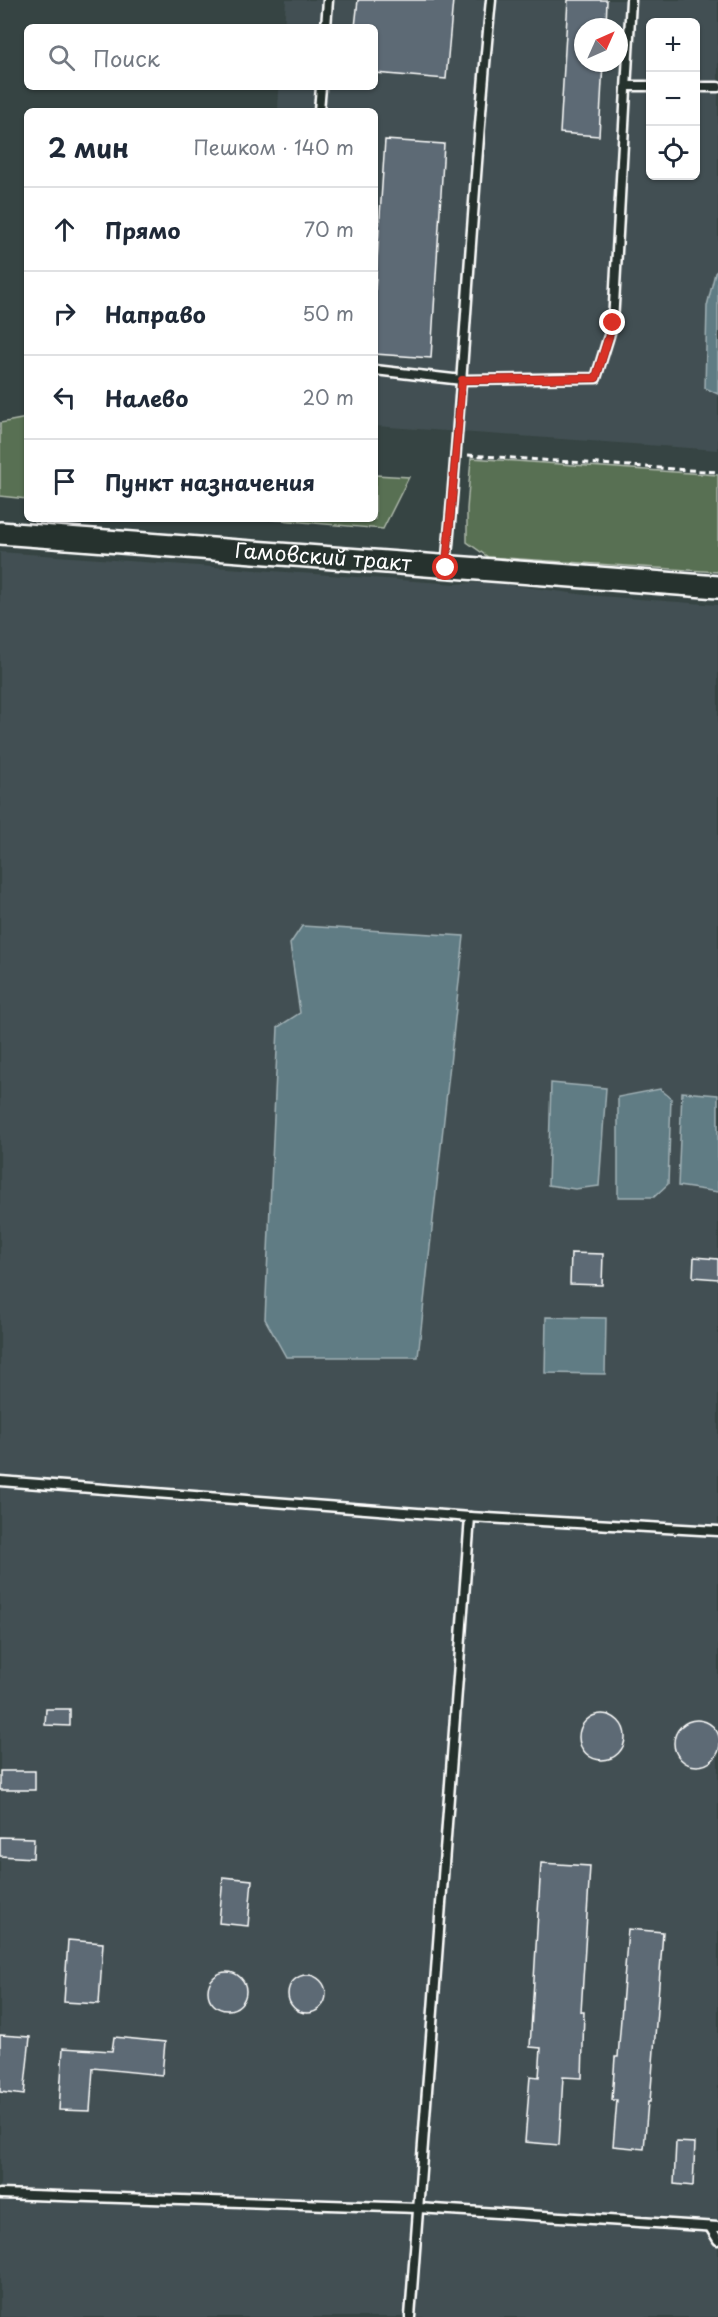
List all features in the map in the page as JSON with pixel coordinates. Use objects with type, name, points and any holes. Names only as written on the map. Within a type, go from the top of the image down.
[{"type":"street","name":"Гамовский тракт","points":[[0,533],[718,587]]},
{"type":"lane","points":[[326,24],[328,0]]},
{"type":"lane","points":[[446,568],[457,453],[490,0]]},
{"type":"lane","points":[[378,370],[462,380],[596,378],[613,323],[632,0]]},
{"type":"lane","points":[[627,86],[646,86]]},
{"type":"lane","points":[[700,87],[718,87]]},
{"type":"lane","points":[[319,108],[321,90]]},
{"type":"lane","points":[[0,1481],[470,1516],[718,1531]]},
{"type":"lane","points":[[410,2317],[470,1516]]},
{"type":"lane","points":[[0,2194],[418,2208],[714,2227],[718,2240]]},
{"type":"path","points":[[457,453],[718,472]]},
{"type":"shaded area","points":[[286,0],[718,0],[718,450],[378,426],[378,108],[278,108],[279,90],[378,90],[378,24],[284,24]]},
{"type":"shaded area","points":[[0,552],[456,584],[488,582],[586,595],[718,605],[718,2317],[0,2317]]},
{"type":"green space","points":[[24,419],[24,499],[0,496],[0,423]]},
{"type":"green space","points":[[471,458],[718,475],[718,572],[488,557],[467,542]]},
{"type":"green space","points":[[378,475],[409,477],[383,529],[302,522],[378,522]]},
{"type":"water","points":[[718,270],[718,394],[705,388],[707,306],[715,273]]},
{"type":"water","points":[[302,926],[464,936],[418,1357],[286,1357],[265,1319],[278,1027],[300,1013],[290,944]]},
{"type":"water","points":[[551,1083],[606,1088],[599,1186],[575,1189],[548,1185]]},
{"type":"water","points":[[660,1089],[671,1098],[668,1184],[654,1197],[618,1197],[618,1097]]},
{"type":"water","points":[[682,1092],[718,1095],[718,1192],[678,1186]]},
{"type":"water","points":[[546,1317],[606,1318],[605,1374],[545,1373]]},
{"type":"building","points":[[358,0],[453,0],[446,79],[378,73],[378,24],[355,24]]},
{"type":"building","points":[[568,0],[607,0],[606,18],[574,18],[574,72],[603,72],[599,136],[560,133]]},
{"type":"building","points":[[385,140],[444,144],[431,358],[378,354],[378,246]]},
{"type":"building","points":[[571,1253],[603,1254],[602,1285],[570,1284]]},
{"type":"building","points":[[694,1257],[718,1259],[718,1279],[693,1277]]},
{"type":"building","points":[[46,1709],[70,1709],[70,1726],[45,1725]]},
{"type":"building","points":[[602,1714],[618,1721],[625,1737],[618,1753],[602,1760],[586,1753],[579,1737],[586,1721]]},
{"type":"building","points":[[697,1720],[706,1722],[718,1734],[718,1752],[706,1764],[697,1766],[688,1764],[676,1752],[674,1743],[676,1734],[688,1722]]},
{"type":"building","points":[[0,1771],[35,1771],[35,1790],[0,1790]]},
{"type":"building","points":[[0,1837],[34,1838],[33,1858],[0,1856]]},
{"type":"building","points":[[541,1863],[590,1866],[581,2012],[584,2012],[582,2078],[563,2077],[559,2145],[525,2142],[530,2076],[539,2077],[541,2048],[530,2047]]},
{"type":"building","points":[[223,1877],[252,1880],[248,1926],[219,1923]]},
{"type":"building","points":[[628,1929],[663,1932],[650,2102],[648,2102],[644,2149],[613,2146],[617,2100],[612,2100],[615,2057],[618,2057]]},
{"type":"building","points":[[68,1940],[103,1943],[99,2004],[64,2002]]},
{"type":"building","points":[[227,1972],[234,1973],[240,1978],[245,1984],[245,1998],[240,2004],[234,2009],[227,2010],[220,2009],[214,2004],[209,1998],[208,1991],[209,1984],[214,1978],[220,1973]]},
{"type":"building","points":[[307,1975],[314,1976],[320,1981],[325,1987],[325,2001],[320,2007],[314,2012],[307,2013],[300,2012],[294,2007],[289,2001],[288,1994],[289,1987],[294,1981],[300,1976]]},
{"type":"building","points":[[0,2035],[30,2037],[24,2095],[0,2092]]},
{"type":"building","points":[[114,2037],[165,2042],[162,2075],[93,2068],[90,2111],[59,2110],[63,2048],[112,2051]]},
{"type":"building","points":[[676,2142],[695,2143],[693,2186],[674,2184]]},
{"type":"route","points":[[446,568],[462,380],[596,378],[613,323]]}]
